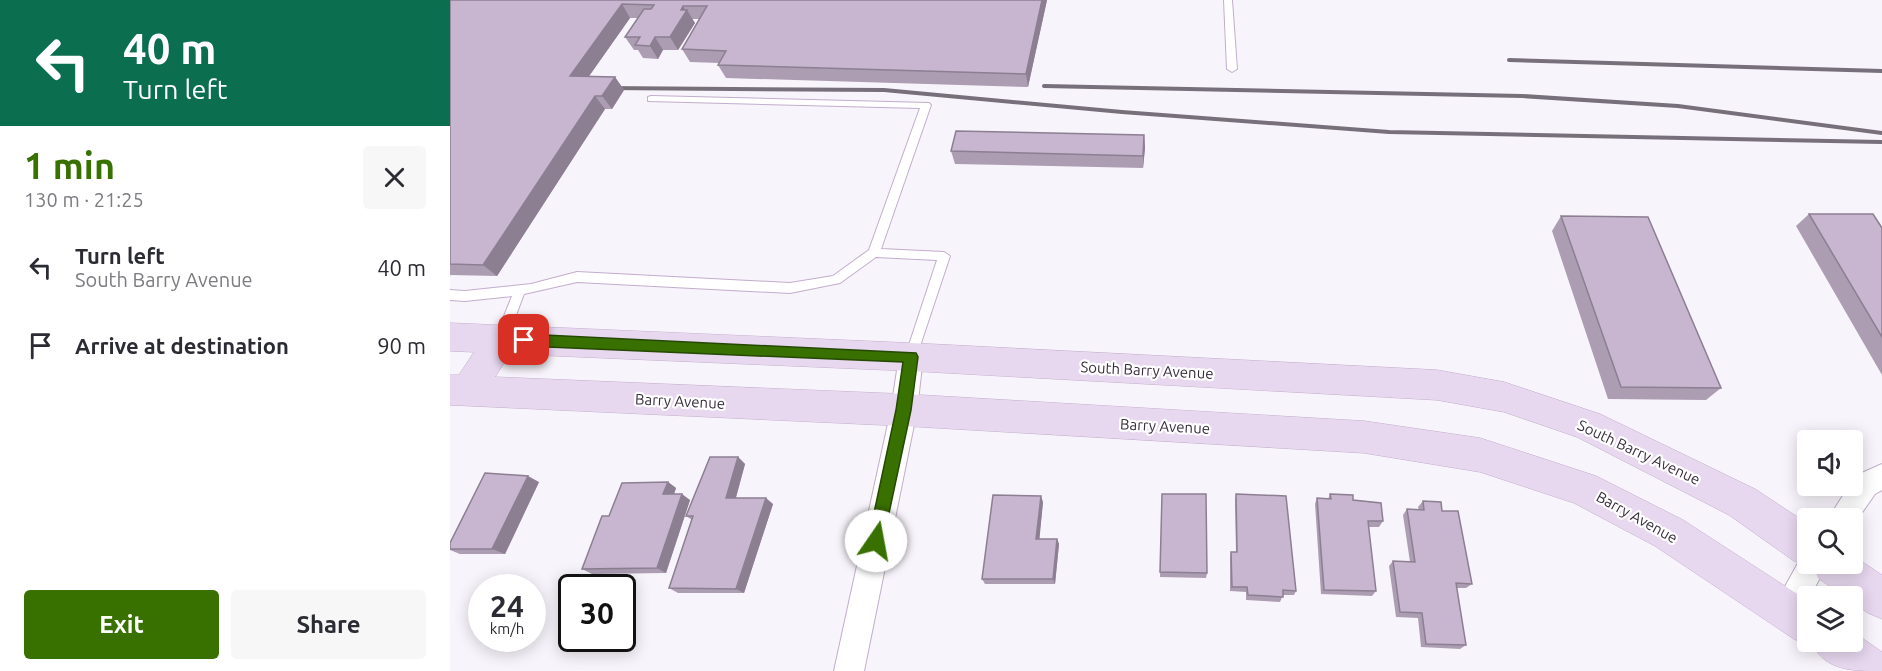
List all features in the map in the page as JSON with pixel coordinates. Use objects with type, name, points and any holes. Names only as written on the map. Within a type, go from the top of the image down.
[{"type":"main road","name":"South Barry Avenue","points":[[450,337],[911,357],[1437,385],[1504,397],[1587,425],[1742,502],[1797,540]]},
{"type":"main road","points":[[459,391],[501,339]]},
{"type":"main road","name":"Barry Avenue","points":[[459,391],[904,410],[1364,437],[1480,455],[1583,488],[1669,533],[1797,618]]},
{"type":"main road","points":[[1846,574],[1882,599]]},
{"type":"main road","points":[[1846,652],[1873,671]]},
{"type":"street","points":[[849,671],[904,410],[911,357]]},
{"type":"street","points":[[1849,508],[1865,485],[1882,477]]},
{"type":"lane","points":[[1228,0],[1232,69]]},
{"type":"lane","points":[[450,295],[465,296],[520,290],[577,277],[790,288],[836,280],[874,253],[926,105],[651,99]]},
{"type":"lane","points":[[874,253],[944,256],[911,357]]},
{"type":"lane","points":[[501,339],[520,290]]},
{"type":"building","points":[[450,0],[1042,0],[1026,74],[718,65],[726,51],[682,49],[707,6],[683,6],[681,10],[687,10],[670,37],[655,37],[650,46],[635,45],[640,37],[625,37],[644,9],[651,9],[654,5],[622,4],[570,76],[615,77],[602,96],[595,96],[483,265],[450,264]]},
{"type":"building","points":[[956,131],[1144,135],[1143,156],[951,151]]},
{"type":"building","points":[[1809,214],[1873,214],[1882,228],[1882,337]]},
{"type":"building","points":[[1561,216],[1648,217],[1721,388],[1621,387]]},
{"type":"building","points":[[710,457],[738,457],[726,498],[766,498],[736,589],[669,588],[693,516],[686,516]]},
{"type":"building","points":[[485,473],[528,476],[492,549],[450,549],[450,543]]},
{"type":"building","points":[[668,482],[663,494],[682,494],[657,568],[582,569],[602,516],[609,516],[622,483]]},
{"type":"building","points":[[1162,494],[1206,494],[1207,573],[1160,572]]},
{"type":"building","points":[[1236,494],[1286,496],[1296,591],[1283,590],[1283,597],[1248,595],[1247,587],[1232,587],[1231,552],[1237,552]]},
{"type":"building","points":[[1330,494],[1353,495],[1353,500],[1381,503],[1383,521],[1368,521],[1376,591],[1324,590],[1317,498],[1331,499]]},
{"type":"building","points":[[993,495],[1041,496],[1036,539],[1057,539],[1053,579],[982,579]]},
{"type":"building","points":[[1423,501],[1441,502],[1442,511],[1458,511],[1472,584],[1456,583],[1466,645],[1426,644],[1422,613],[1400,612],[1393,561],[1415,562],[1407,509],[1424,510]]},
{"type":"railway","points":[[1509,60],[1882,71]]},
{"type":"railway","points":[[1044,86],[1522,96],[1678,106],[1882,133]]},
{"type":"railway","points":[[605,88],[884,90],[1122,112],[1389,132],[1882,142]]},
{"type":"route","points":[[524,340],[911,357],[904,410],[876,541]]}]
